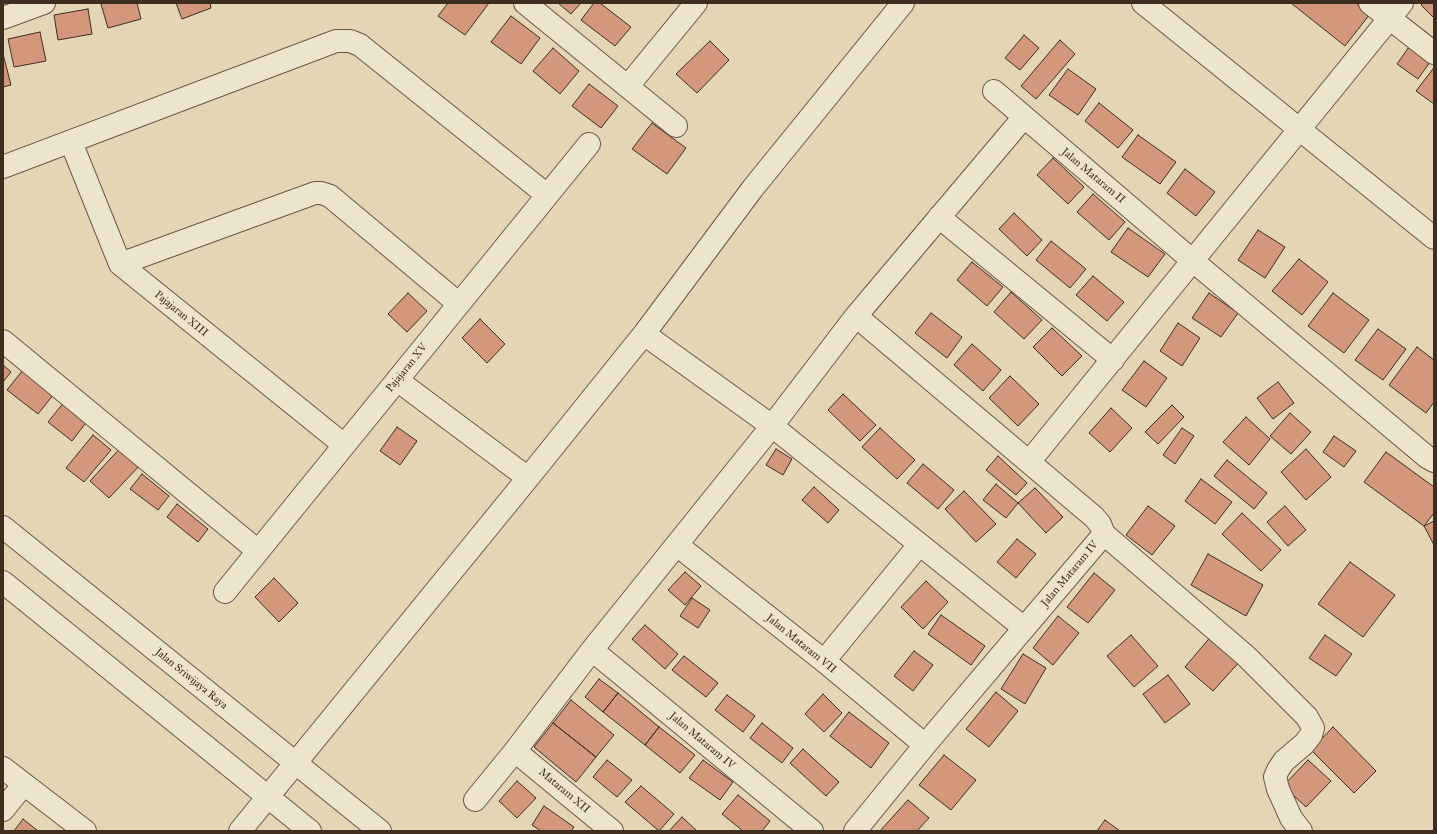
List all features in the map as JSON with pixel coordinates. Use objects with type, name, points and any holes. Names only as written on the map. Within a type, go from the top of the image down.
[{"type":"street","points":[[3,18],[44,3]]},
{"type":"street","points":[[525,3],[676,126]]},
{"type":"street","points":[[628,86],[696,3]]},
{"type":"street","points":[[240,831],[644,334],[753,188],[903,3]]},
{"type":"street","points":[[1143,3],[1301,129],[1434,238]]},
{"type":"street","points":[[1370,3],[1396,11],[1434,53]]},
{"type":"street","points":[[1029,462],[1396,11]]},
{"type":"street","points":[[3,167],[336,41],[350,41],[360,45],[547,195]]},
{"type":"street","name":"Jalan Mataram II","points":[[994,91],[1193,261],[1426,457],[1434,462]]},
{"type":"street","points":[[475,800],[515,751],[592,650],[772,426],[856,316],[1024,118]]},
{"type":"street","name":"Pajajaran XIII","points":[[71,142],[120,264],[344,445]]},
{"type":"street","name":"Pajajaran XV","points":[[225,592],[589,144]]},
{"type":"street","points":[[120,264],[321,193],[330,196],[459,304]]},
{"type":"street","points":[[939,217],[1113,360]]},
{"type":"street","name":"Jalan Mataram IV","points":[[855,831],[925,745],[1104,534],[1100,524],[1094,517],[856,316]]},
{"type":"street","points":[[644,334],[772,426],[1024,628]]},
{"type":"street","points":[[3,340],[258,551]]},
{"type":"street","points":[[397,380],[528,478]]},
{"type":"street","name":"Jalan Sriwijaya Raya","points":[[3,527],[380,831]]},
{"type":"street","points":[[1104,534],[1246,656],[1307,717],[1313,728],[1311,735],[1304,744],[1284,761],[1275,777],[1278,790],[1291,818],[1301,831]]},
{"type":"street","name":"Jalan Mataram VII","points":[[676,545],[824,661],[925,745]]},
{"type":"street","points":[[824,661],[920,545]]},
{"type":"street","points":[[3,582],[310,831]]},
{"type":"street","name":"Jalan Mataram IV","points":[[592,650],[803,829]]},
{"type":"street","name":"Mataram XII","points":[[515,751],[612,831]]},
{"type":"street","points":[[3,768],[85,831]]},
{"type":"street","points":[[3,810],[24,784]]},
{"type":"building","points":[[137,3],[141,19],[108,28],[101,4]]},
{"type":"building","points":[[176,3],[210,3],[211,8],[182,19]]},
{"type":"building","points":[[448,3],[489,3],[465,35],[438,16]]},
{"type":"building","points":[[558,3],[581,3],[571,14]]},
{"type":"building","points":[[594,3],[600,3],[631,27],[615,46],[581,20]]},
{"type":"building","points":[[1291,3],[1356,3],[1370,14],[1345,46]]},
{"type":"building","points":[[1423,3],[1434,3],[1434,18],[1421,5]]},
{"type":"building","points":[[88,9],[92,34],[58,40],[54,15]]},
{"type":"building","points":[[511,16],[540,38],[521,64],[491,42]]},
{"type":"building","points":[[40,32],[46,61],[14,67],[8,39]]},
{"type":"building","points":[[1024,35],[1039,48],[1020,70],[1005,58]]},
{"type":"building","points":[[1060,40],[1075,54],[1036,99],[1021,86]]},
{"type":"building","points":[[710,41],[729,60],[697,93],[676,74]]},
{"type":"building","points":[[1409,47],[1430,62],[1418,79],[1397,64]]},
{"type":"building","points":[[553,48],[579,71],[560,94],[533,71]]},
{"type":"building","points":[[3,54],[11,85],[3,87]]},
{"type":"building","points":[[1068,69],[1096,89],[1078,115],[1049,95]]},
{"type":"building","points":[[1433,69],[1434,70],[1434,104],[1416,91]]},
{"type":"building","points":[[589,84],[618,106],[601,128],[572,106]]},
{"type":"building","points":[[1099,103],[1133,130],[1118,148],[1085,121]]},
{"type":"building","points":[[652,123],[686,148],[667,174],[632,149]]},
{"type":"building","points":[[1138,135],[1176,162],[1160,184],[1122,157]]},
{"type":"building","points":[[1053,158],[1084,187],[1068,204],[1037,175]]},
{"type":"building","points":[[1185,169],[1215,192],[1196,216],[1167,193]]},
{"type":"building","points":[[1093,194],[1125,222],[1109,240],[1077,212]]},
{"type":"building","points":[[1014,213],[1042,240],[1027,256],[999,229]]},
{"type":"building","points":[[1128,228],[1165,254],[1148,277],[1111,252]]},
{"type":"building","points":[[1258,230],[1285,247],[1265,278],[1238,260]]},
{"type":"building","points":[[1051,241],[1086,269],[1070,288],[1036,260]]},
{"type":"building","points":[[1299,259],[1328,282],[1302,315],[1272,291]]},
{"type":"building","points":[[972,262],[1003,287],[987,306],[957,280]]},
{"type":"building","points":[[1093,276],[1124,302],[1107,321],[1076,295]]},
{"type":"building","points":[[1011,292],[1042,320],[1024,339],[994,312]]},
{"type":"building","points":[[408,293],[427,311],[407,332],[388,314]]},
{"type":"building","points":[[1209,293],[1238,313],[1221,337],[1192,318]]},
{"type":"building","points":[[1333,293],[1369,320],[1344,353],[1308,326]]},
{"type":"building","points":[[931,313],[962,337],[947,358],[915,333]]},
{"type":"building","points":[[480,319],[505,344],[487,363],[462,338]]},
{"type":"building","points":[[1178,323],[1200,338],[1182,366],[1160,351]]},
{"type":"building","points":[[1052,328],[1082,356],[1062,376],[1033,347]]},
{"type":"building","points":[[1378,329],[1406,349],[1383,380],[1355,360]]},
{"type":"building","points":[[972,344],[1001,370],[983,391],[954,365]]},
{"type":"building","points":[[1417,347],[1434,360],[1434,402],[1426,413],[1389,385]]},
{"type":"building","points":[[1144,361],[1167,378],[1146,407],[1122,390]]},
{"type":"building","points":[[3,365],[11,372],[3,382]]},
{"type":"building","points":[[23,370],[54,394],[38,414],[7,390]]},
{"type":"building","points":[[1010,376],[1039,404],[1018,426],[989,398]]},
{"type":"building","points":[[1278,382],[1294,403],[1273,419],[1257,398]]},
{"type":"building","points":[[843,394],[876,425],[860,441],[828,410]]},
{"type":"building","points":[[65,401],[88,420],[72,441],[48,422]]},
{"type":"building","points":[[1172,405],[1184,417],[1158,444],[1145,432]]},
{"type":"building","points":[[1111,408],[1132,428],[1110,452],[1089,433]]},
{"type":"building","points":[[1290,413],[1311,432],[1291,454],[1270,436]]},
{"type":"building","points":[[1246,417],[1270,439],[1249,465],[1223,442]]},
{"type":"building","points":[[397,427],[417,441],[400,465],[380,451]]},
{"type":"building","points":[[880,428],[915,460],[897,479],[862,447]]},
{"type":"building","points":[[1182,428],[1194,436],[1175,464],[1163,455]]},
{"type":"building","points":[[93,435],[111,450],[84,482],[66,468]]},
{"type":"building","points":[[1334,436],[1356,451],[1344,467],[1323,452]]},
{"type":"building","points":[[123,445],[142,463],[109,498],[90,481]]},
{"type":"building","points":[[776,449],[792,459],[783,475],[766,465]]},
{"type":"building","points":[[1306,449],[1331,477],[1306,500],[1281,472]]},
{"type":"building","points":[[1386,452],[1434,487],[1434,513],[1424,526],[1364,482]]},
{"type":"building","points":[[998,456],[1027,483],[1016,495],[986,470]]},
{"type":"building","points":[[1227,460],[1267,493],[1254,509],[1214,476]]},
{"type":"building","points":[[923,464],[954,490],[938,509],[907,483]]},
{"type":"building","points":[[142,474],[169,496],[158,510],[130,489]]},
{"type":"building","points":[[1201,479],[1232,502],[1215,524],[1185,501]]},
{"type":"building","points":[[996,484],[1018,503],[1006,518],[983,500]]},
{"type":"building","points":[[814,487],[839,510],[828,523],[802,500]]},
{"type":"building","points":[[1035,488],[1063,517],[1046,533],[1018,503]]},
{"type":"building","points":[[964,491],[996,524],[976,542],[945,509]]},
{"type":"building","points":[[177,504],[208,529],[198,542],[167,517]]},
{"type":"building","points":[[1148,506],[1175,526],[1152,555],[1126,535]]},
{"type":"building","points":[[1285,506],[1306,530],[1288,546],[1267,522]]},
{"type":"building","points":[[1242,513],[1281,550],[1261,571],[1222,534]]},
{"type":"building","points":[[1434,521],[1434,545],[1424,526]]},
{"type":"building","points":[[1017,539],[1036,554],[1016,578],[997,562]]},
{"type":"building","points":[[1208,554],[1263,585],[1246,616],[1191,585]]},
{"type":"building","points":[[1350,562],[1395,595],[1363,637],[1318,604]]},
{"type":"building","points":[[685,572],[701,586],[685,605],[668,590]]},
{"type":"building","points":[[1094,573],[1115,590],[1088,623],[1067,607]]},
{"type":"building","points":[[274,578],[298,603],[279,622],[255,597]]},
{"type":"building","points":[[926,581],[948,602],[923,629],[901,607]]},
{"type":"building","points":[[692,598],[710,610],[698,628],[680,616]]},
{"type":"building","points":[[941,615],[985,646],[971,665],[928,634]]},
{"type":"building","points":[[1058,616],[1079,633],[1053,665],[1033,648]]},
{"type":"building","points":[[645,625],[678,654],[665,669],[632,639]]},
{"type":"building","points":[[1213,634],[1242,659],[1213,691],[1185,667]]},
{"type":"building","points":[[1131,635],[1158,666],[1134,687],[1107,656]]},
{"type":"building","points":[[1325,635],[1352,654],[1336,676],[1309,658]]},
{"type":"building","points":[[914,651],[933,665],[913,691],[894,676]]},
{"type":"building","points":[[1023,654],[1046,668],[1025,704],[1001,689]]},
{"type":"building","points":[[684,656],[718,683],[706,697],[672,670]]},
{"type":"building","points":[[1168,675],[1190,704],[1165,723],[1143,694]]},
{"type":"building","points":[[599,679],[618,693],[603,712],[585,697]]},
{"type":"building","points":[[996,692],[1018,711],[989,747],[966,729]]},
{"type":"building","points":[[618,693],[659,727],[645,745],[603,712]]},
{"type":"building","points":[[823,694],[842,713],[824,732],[805,714]]},
{"type":"building","points":[[727,695],[755,716],[743,732],[715,710]]},
{"type":"building","points":[[571,700],[614,735],[596,757],[553,723]]},
{"type":"building","points":[[849,712],[889,743],[871,768],[830,736]]},
{"type":"building","points":[[553,723],[596,757],[576,782],[534,747]]},
{"type":"building","points":[[762,723],[793,748],[782,763],[750,738]]},
{"type":"building","points":[[659,727],[695,755],[680,773],[645,745]]},
{"type":"building","points":[[1333,727],[1376,771],[1354,793],[1311,750]]},
{"type":"building","points":[[803,749],[839,782],[826,796],[790,763]]},
{"type":"building","points":[[944,755],[976,780],[951,810],[919,785]]},
{"type":"building","points":[[607,760],[632,780],[617,797],[593,777]]},
{"type":"building","points":[[703,760],[733,782],[720,800],[689,778]]},
{"type":"building","points":[[1308,760],[1331,781],[1306,807],[1283,786]]},
{"type":"building","points":[[517,781],[536,798],[517,818],[499,801]]},
{"type":"building","points":[[641,786],[674,814],[659,831],[625,802]]},
{"type":"building","points":[[738,795],[770,821],[762,831],[743,831],[722,814]]},
{"type":"building","points":[[908,800],[929,818],[917,831],[880,831]]},
{"type":"building","points":[[544,806],[574,827],[571,831],[541,831],[532,825]]},
{"type":"building","points":[[682,817],[697,831],[669,831]]},
{"type":"building","points":[[23,819],[38,831],[14,831]]},
{"type":"building","points":[[1105,820],[1120,831],[1097,831]]}]
